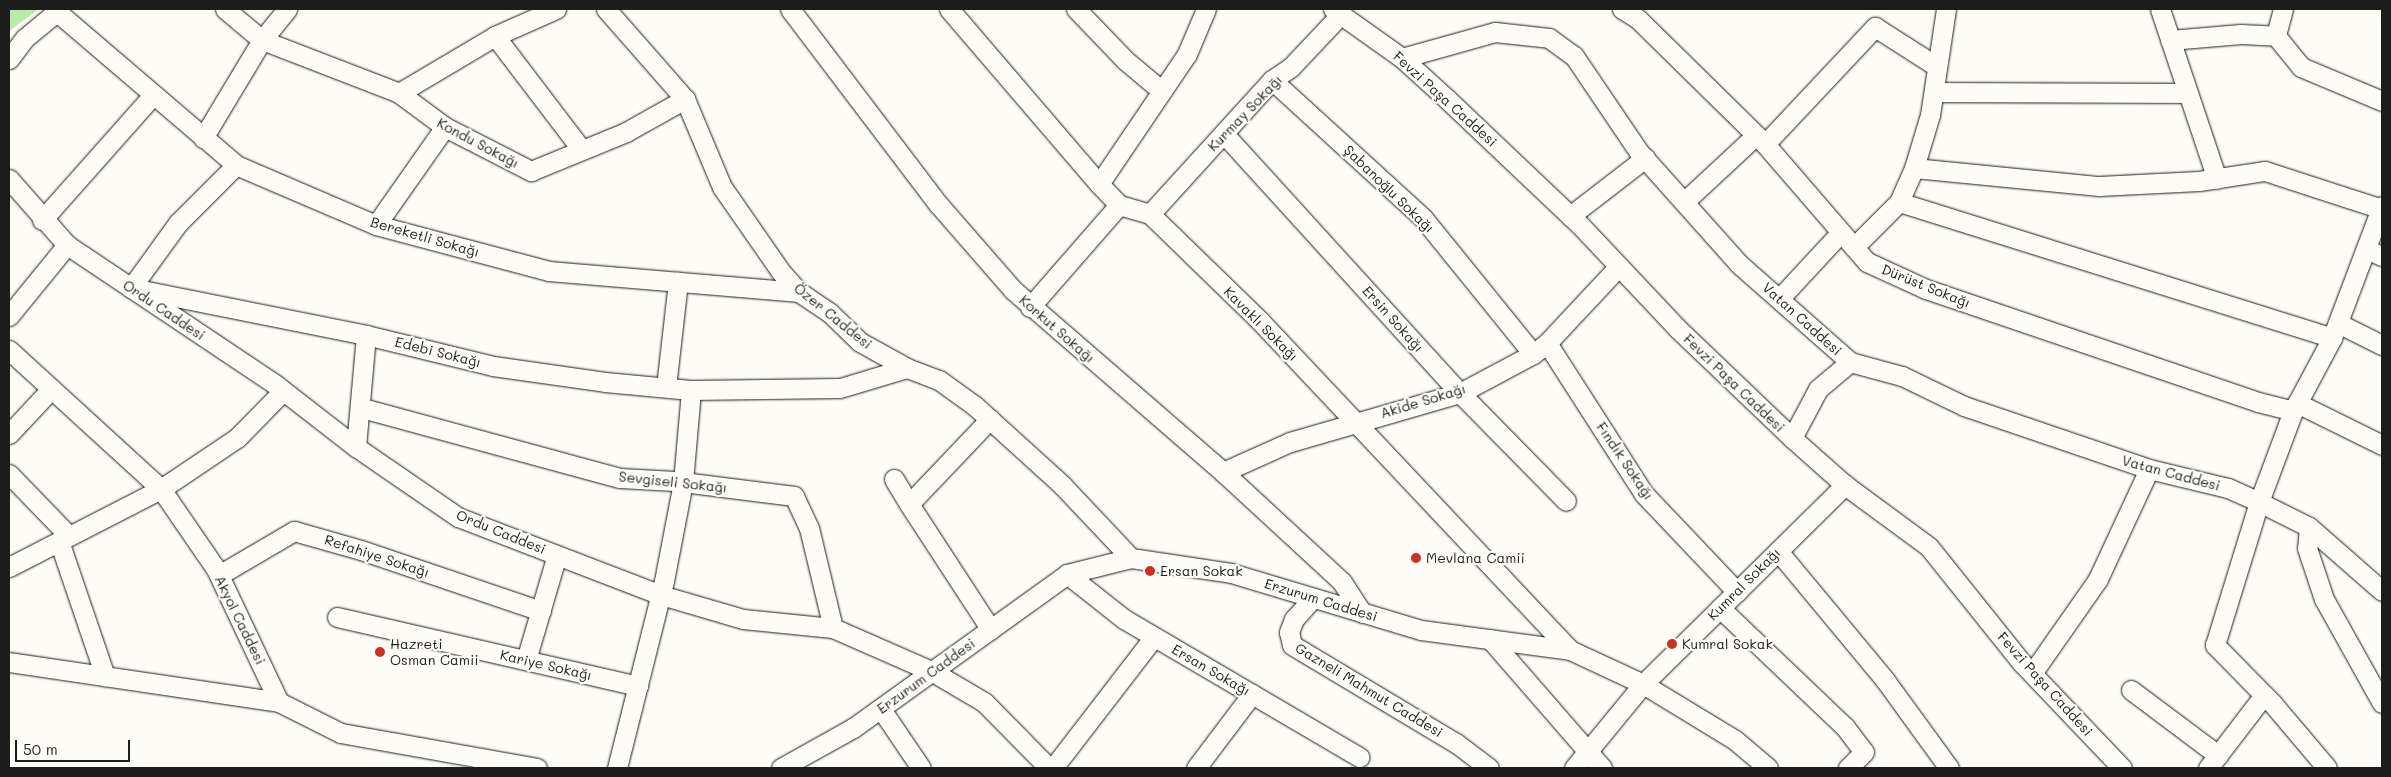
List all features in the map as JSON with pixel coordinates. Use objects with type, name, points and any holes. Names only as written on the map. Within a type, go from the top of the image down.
[{"type":"street","name":"Kondu Sokağı","points":[[225,9],[262,40],[399,93],[445,128],[531,171],[626,132],[685,99]]},
{"type":"street","points":[[203,138],[262,40],[288,9]]},
{"type":"street","points":[[399,93],[496,36],[556,9]]},
{"type":"street","name":"Özer Caddesi","points":[[606,9],[685,99],[722,187],[781,272],[799,292],[829,312],[860,342],[907,368],[939,380],[990,419],[1062,485],[1131,558]]},
{"type":"street","name":"Korkut Sokağı","points":[[790,9],[938,204],[1030,307],[1223,472],[1342,582],[1362,613]]},
{"type":"street","points":[[949,9],[1119,205],[1030,307]]},
{"type":"street","points":[[1076,9],[1125,60],[1162,91]]},
{"type":"street","points":[[1099,184],[1187,54],[1206,9]]},
{"type":"street","name":"Dürüst Sokağı","points":[[1622,9],[1638,19],[1760,140],[1867,262],[1926,289],[2258,402],[2295,407],[2382,445]]},
{"type":"street","points":[[1854,246],[1899,202],[1914,168],[1934,92],[1936,66],[1946,9]]},
{"type":"street","points":[[2160,9],[2217,178]]},
{"type":"street","points":[[2276,36],[2283,9]]},
{"type":"street","points":[[9,59],[25,38],[58,10]]},
{"type":"street","name":"Bereketli Sokağı","points":[[58,10],[236,166],[376,225],[549,271],[799,292]]},
{"type":"street","name":"Fevzi Paşa Caddesi","points":[[1337,11],[1402,58],[1570,216],[1678,329],[1792,438],[1845,485],[1929,547],[2032,672],[2122,768]]},
{"type":"street","name":"Kurmay Sokağı","points":[[1150,214],[1272,80],[1290,68],[1337,11]]},
{"type":"street","points":[[1684,202],[1760,140],[1875,27],[1936,66]]},
{"type":"street","name":"Vatan Caddesi","points":[[1402,58],[1495,32],[1549,38],[1574,56],[1645,158],[1739,264],[1850,362],[1902,376],[1964,406],[2149,469],[2228,488],[2309,527],[2379,582]]},
{"type":"street","points":[[2170,40],[2241,34],[2276,36],[2301,67],[2382,101]]},
{"type":"street","points":[[496,36],[581,149]]},
{"type":"street","name":"Şabanoğlu Sokağı","points":[[1272,80],[1423,218],[1540,348]]},
{"type":"street","points":[[1934,92],[2187,93]]},
{"type":"street","points":[[42,220],[153,95]]},
{"type":"street","points":[[376,225],[445,128]]},
{"type":"street","name":"Ersin Sokağı","points":[[1224,134],[1460,393],[1566,502]]},
{"type":"street","points":[[1570,216],[1645,158]]},
{"type":"street","points":[[131,288],[178,223],[236,166]]},
{"type":"street","points":[[1914,168],[2099,186],[2217,178],[2265,171],[2382,208],[2374,253],[2295,407],[2259,502],[2215,645],[2264,695],[2327,768]]},
{"type":"street","name":"Ordu Caddesi","points":[[9,179],[42,220],[67,245],[284,391],[356,447],[458,517],[661,595],[744,619],[833,628],[933,672],[984,702],[1051,768]]},
{"type":"street","points":[[1899,202],[2382,345]]},
{"type":"street","name":"Kavaklı Sokağı","points":[[1119,205],[1150,214],[1260,321],[1570,650]]},
{"type":"street","points":[[1779,299],[1841,232]]},
{"type":"street","points":[[9,316],[67,245]]},
{"type":"street","name":"Akide Sokağı","points":[[1223,472],[1290,442],[1460,393],[1540,348],[1619,266]]},
{"type":"street","points":[[666,387],[678,282]]},
{"type":"street","name":"Edebi Sokağı","points":[[131,288],[366,335],[493,366],[691,390],[840,388],[907,368]]},
{"type":"street","points":[[356,447],[362,408],[366,335]]},
{"type":"street","name":"Fındık Sokağı","points":[[1540,348],[1644,494],[1737,592]]},
{"type":"street","name":"Akyol Caddesi","points":[[9,350],[161,488],[219,574],[278,702]]},
{"type":"street","points":[[1792,438],[1818,389],[1850,362]]},
{"type":"street","points":[[9,434],[51,389]]},
{"type":"street","points":[[617,768],[661,595],[683,482],[691,390]]},
{"type":"street","points":[[9,566],[161,488],[237,438],[284,391]]},
{"type":"street","name":"Sevgiseli Sokağı","points":[[362,408],[620,478],[683,482],[794,496],[810,528],[833,628]]},
{"type":"street","points":[[909,504],[990,419]]},
{"type":"street","points":[[2032,672],[2098,579],[2149,469]]},
{"type":"street","points":[[9,474],[64,538],[105,676]]},
{"type":"street","points":[[894,478],[991,630]]},
{"type":"street","name":"Kumral Sokağı","points":[[1574,768],[1588,754],[1643,684],[1845,485]]},
{"type":"street","points":[[2309,527],[2307,548],[2324,600],[2382,703]]},
{"type":"street","name":"Refahiye Sokağı","points":[[219,574],[294,531],[362,550],[541,611]]},
{"type":"street","points":[[1778,551],[1885,680],[1949,768]]},
{"type":"street","points":[[526,660],[558,555]]},
{"type":"street","name":"Erzurum Caddesi","points":[[781,768],[881,709],[1067,574],[1131,558],[1231,573],[1420,630],[1570,650],[1643,684],[1735,740],[1768,768]]},
{"type":"street","name":"Ersan Sokağı","points":[[1067,574],[1124,619],[1360,757]]},
{"type":"street","name":"Gazneli Mahmut Caddesi","points":[[1313,598],[1294,619],[1289,632],[1292,645],[1456,743],[1489,768]]},
{"type":"street","points":[[1720,608],[1846,727],[1864,752],[1848,768]]},
{"type":"street","name":"Kariye Sokağı","points":[[336,617],[638,686]]},
{"type":"street","points":[[1051,768],[1154,637]]},
{"type":"street","points":[[1490,639],[1602,768]]},
{"type":"street","points":[[9,662],[278,702],[341,733],[537,768]]},
{"type":"street","points":[[2131,690],[2213,762],[2264,695]]},
{"type":"street","points":[[1196,768],[1252,694]]},
{"type":"street","points":[[881,709],[921,768]]},
{"type":"green space","points":[[9,9],[39,9],[9,31]]},
{"type":"place","name":"Mevlana Camii","points":[[1416,558]]},
{"type":"place","name":"Ersan Sokak","points":[[1150,571]]},
{"type":"place","name":"Kumral Sokak","points":[[1672,644]]},
{"type":"place","name":"Hazreti Osman Camii","points":[[380,652]]}]
